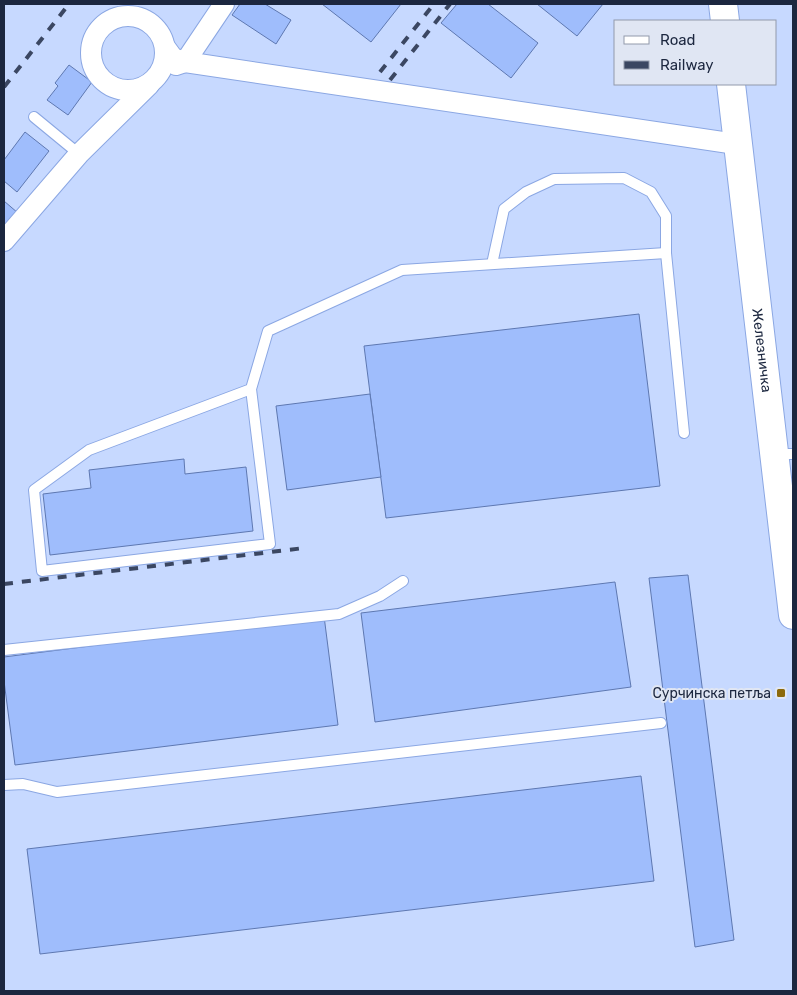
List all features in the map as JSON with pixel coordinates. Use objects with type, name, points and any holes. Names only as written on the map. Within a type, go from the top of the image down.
[{"type":"main road","points":[[723,4],[725,20]]},
{"type":"main road","name":"Железничка","points":[[731,85],[736,144],[784,454],[793,615]]},
{"type":"street","points":[[4,241],[79,154],[155,79],[170,67],[186,62],[224,4]]},
{"type":"street","points":[[165,47],[165,61],[155,79],[130,90],[110,86],[95,70],[91,57],[92,42],[103,24],[116,17],[130,16],[150,23],[160,33],[165,47],[173,58],[186,62],[736,144]]},
{"type":"lane","points":[[34,117],[79,154]]},
{"type":"lane","points":[[492,264],[504,209],[526,192],[554,179],[624,178],[652,192],[666,216],[666,252],[684,433]]},
{"type":"lane","points":[[250,390],[88,450],[34,490],[42,571],[270,544],[250,390],[268,331],[402,270],[666,252]]},
{"type":"lane","points":[[4,650],[339,614],[380,596],[402,581]]},
{"type":"lane","points":[[4,785],[22,784],[58,792],[661,723]]},
{"type":"building","points":[[240,4],[265,4],[291,20],[276,44],[232,15]]},
{"type":"building","points":[[322,4],[401,4],[371,42]]},
{"type":"building","points":[[457,4],[488,4],[538,43],[511,78],[441,23]]},
{"type":"building","points":[[537,4],[603,4],[577,36]]},
{"type":"building","points":[[69,65],[92,82],[68,115],[47,100],[58,86],[55,83]]},
{"type":"building","points":[[25,132],[49,151],[17,192],[4,181],[4,160]]},
{"type":"building","points":[[4,201],[18,213],[4,231]]},
{"type":"building","points":[[639,314],[660,486],[386,518],[364,346]]},
{"type":"building","points":[[370,394],[381,477],[287,490],[276,406]]},
{"type":"building","points":[[184,459],[185,474],[246,467],[253,531],[50,555],[43,494],[91,488],[89,470]]},
{"type":"building","points":[[688,575],[734,940],[695,947],[649,578]]},
{"type":"building","points":[[615,582],[631,687],[375,722],[361,613]]},
{"type":"building","points":[[324,616],[338,725],[15,765],[4,681],[4,657]]},
{"type":"building","points":[[641,776],[654,881],[40,954],[27,849]]},
{"type":"railway","points":[[4,87],[69,4]]},
{"type":"railway","points":[[380,72],[434,4]]},
{"type":"railway","points":[[390,80],[450,4]]},
{"type":"railway","points":[[4,584],[304,548]]},
{"type":"place","name":"Сурчинска петља","points":[[781,693]]}]
